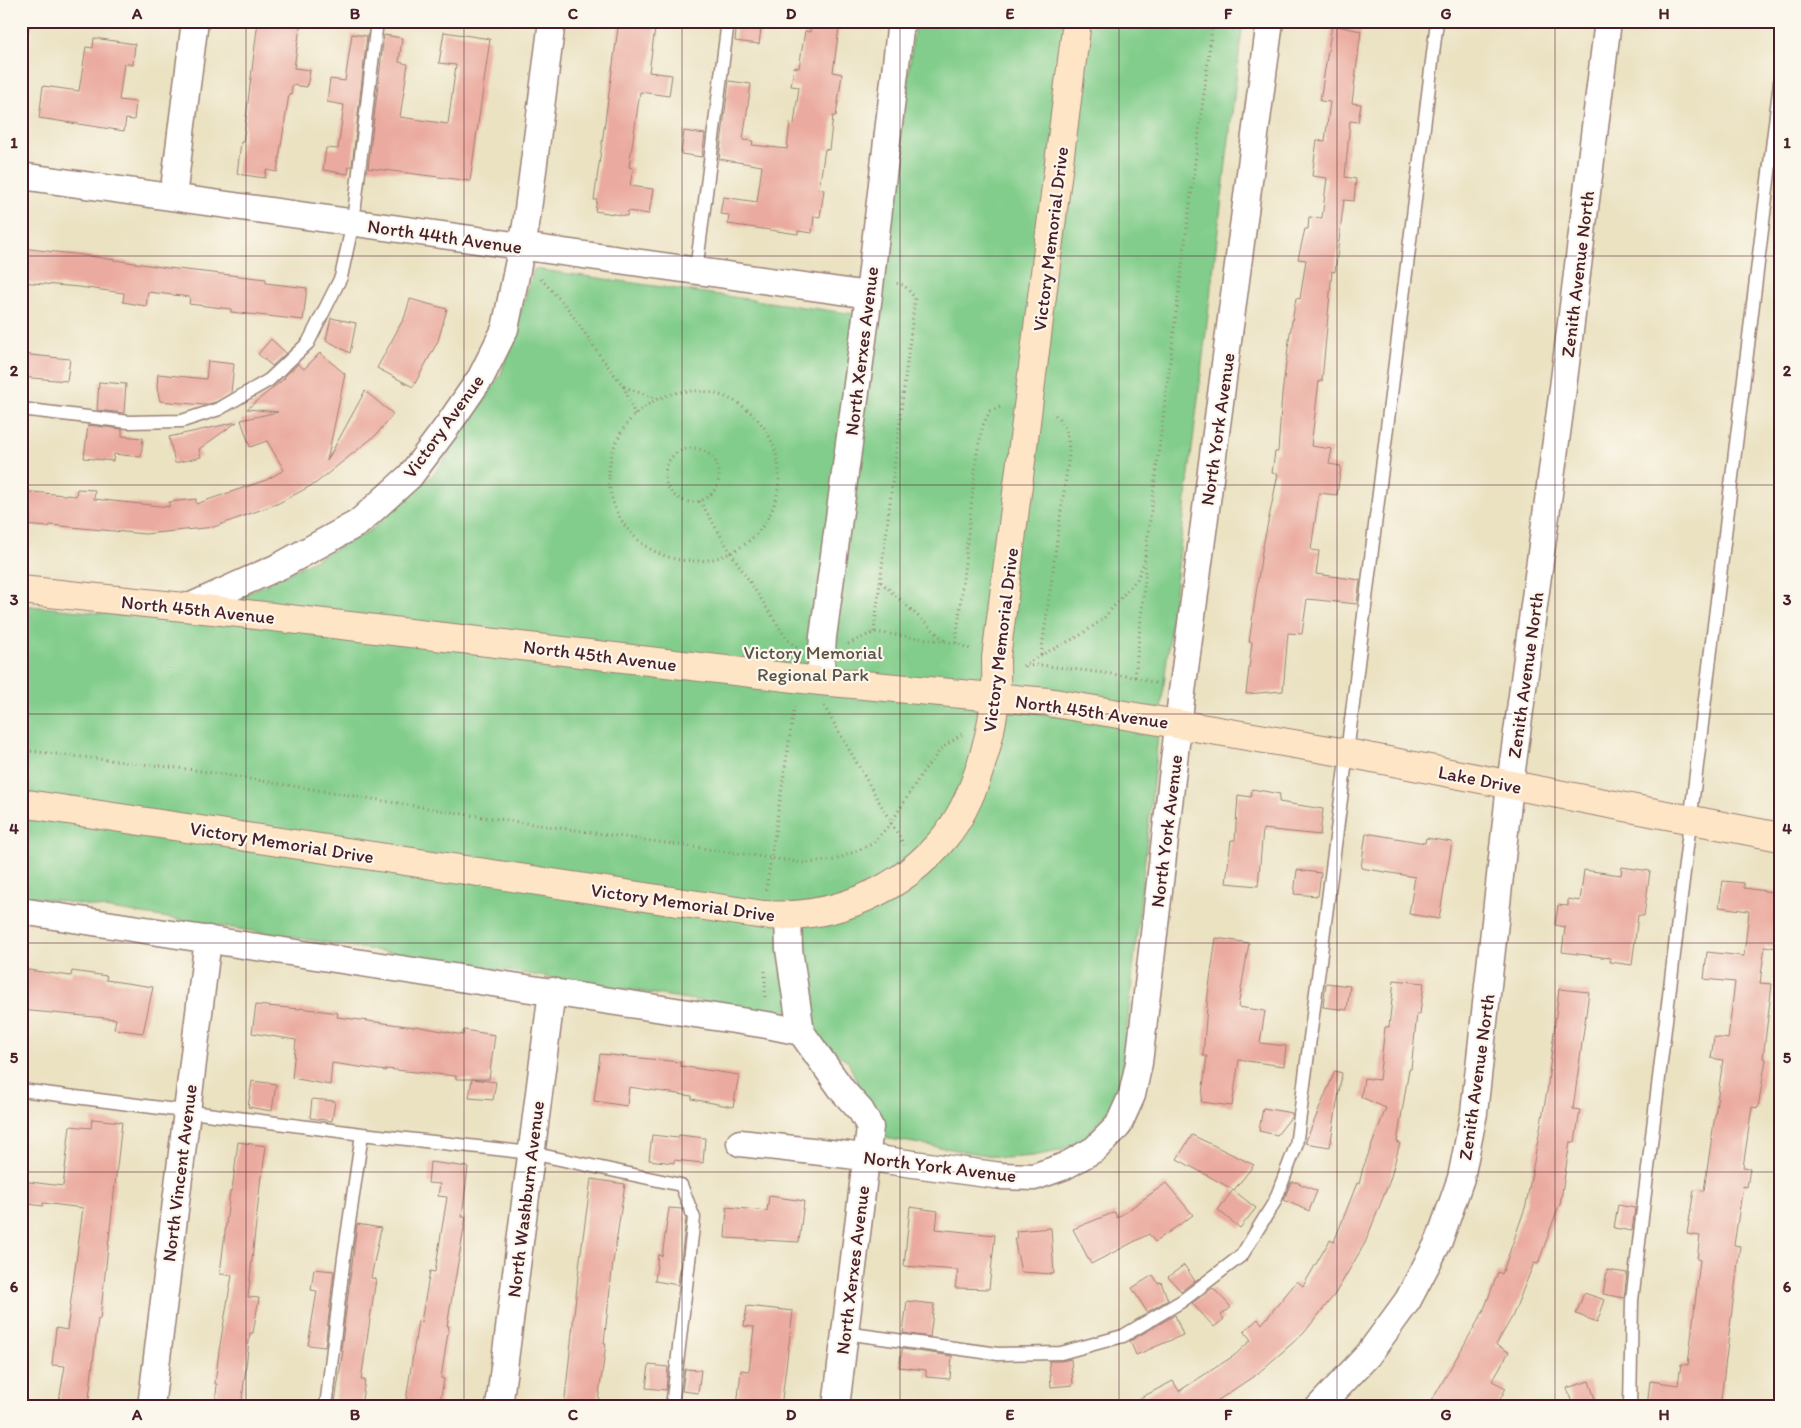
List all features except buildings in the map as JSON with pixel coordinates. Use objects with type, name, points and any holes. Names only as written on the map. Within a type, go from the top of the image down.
[{"type":"street","points":[[173,197],[195,21]]},
{"type":"street","points":[[522,247],[552,21]]},
{"type":"street","name":"North Xerxes Avenue","points":[[822,694],[823,637],[870,286],[900,21]]},
{"type":"street","name":"Victory Memorial Drive","points":[[21,802],[764,915],[788,916],[838,908],[864,900],[889,886],[924,861],[946,836],[968,800],[982,763],[990,733],[996,697],[996,658],[1077,21]]},
{"type":"street","name":"North York Avenue","points":[[740,1142],[1001,1176],[1034,1176],[1065,1166],[1089,1153],[1118,1126],[1132,1095],[1139,1063],[1182,692],[1270,21]]},
{"type":"street","name":"Zenith Avenue North","points":[[1320,1407],[1368,1355],[1408,1300],[1440,1241],[1461,1178],[1474,1113],[1510,784],[1561,405],[1608,21]]},
{"type":"street","name":"North 44th Avenue","points":[[21,176],[696,271],[870,286]]},
{"type":"street","name":"Victory Avenue","points":[[189,608],[280,566],[358,523],[410,476],[481,377],[505,329],[522,247]]},
{"type":"street","name":"North 45th Avenue","points":[[21,590],[189,608],[822,694],[996,697],[1048,702],[1179,723]]},
{"type":"street","name":"Lake Drive","points":[[1179,723],[1347,753],[1780,836]]},
{"type":"street","points":[[21,910],[767,1024],[801,1032]]},
{"type":"street","name":"North Xerxes Avenue","points":[[788,916],[789,949],[801,1032],[843,1091],[861,1111],[870,1127],[836,1407]]},
{"type":"street","name":"North Vincent Avenue","points":[[151,1407],[208,939]]},
{"type":"street","name":"North Washburn Avenue","points":[[498,1407],[552,991]]},
{"type":"lane","points":[[21,32],[23,21]]},
{"type":"lane","points":[[21,410],[129,422],[182,421],[219,409],[269,380],[308,343],[341,277],[353,222],[377,21]]},
{"type":"lane","points":[[696,271],[728,21]]},
{"type":"lane","points":[[845,1333],[998,1354],[1061,1353],[1123,1336],[1182,1301],[1242,1255],[1275,1201],[1296,1146],[1347,753],[1437,21]]},
{"type":"lane","points":[[1630,1407],[1632,1300],[1780,82]]},
{"type":"lane","points":[[21,1090],[362,1134],[531,1153],[681,1185],[694,1218],[672,1407]]},
{"type":"lane","points":[[326,1407],[344,1257],[362,1134]]},
{"type":"path","points":[[1135,677],[1145,579],[1145,559],[1213,21]]},
{"type":"path","points":[[543,281],[567,307],[624,387],[635,415]]},
{"type":"path","points":[[870,286],[904,285],[915,298],[874,632]]},
{"type":"path","points":[[624,387],[658,399]]},
{"type":"path","points":[[685,391],[708,392],[729,398],[750,411],[766,430],[777,456],[779,469],[776,502],[768,518],[750,541],[731,553],[704,560],[686,561],[675,559],[643,544],[626,527],[614,506],[609,478],[610,460],[618,439],[635,415],[658,399],[685,391]]},
{"type":"path","points":[[956,643],[977,453],[983,425],[990,411],[1009,406]]},
{"type":"path","points":[[1041,654],[1069,455],[1068,435],[1063,422],[1051,412]]},
{"type":"path","points":[[691,448],[702,450],[715,460],[718,468],[719,478],[716,489],[709,497],[700,501],[690,502],[681,500],[674,495],[665,478],[666,468],[674,454],[683,450],[691,448]]},
{"type":"path","points":[[700,501],[731,553],[787,639],[803,653]]},
{"type":"path","points":[[1145,559],[1137,579],[1102,620],[1079,636],[1041,654],[1023,666],[1041,665],[1149,680]]},
{"type":"path","points":[[880,581],[946,642]]},
{"type":"path","points":[[843,647],[874,632],[956,643],[978,653]]},
{"type":"path","points":[[822,694],[906,849]]},
{"type":"path","points":[[766,891],[796,698]]},
{"type":"path","points":[[21,750],[195,770],[470,815],[805,863],[835,860],[872,844],[892,823],[922,773],[942,748],[964,732]]},
{"type":"path","points":[[765,966],[767,1024]]},
{"type":"green space","name":"Victory Memorial Regional Park","points":[[915,21],[1243,21],[1160,717],[1123,1065],[1117,1101],[1085,1138],[1059,1151],[1033,1156],[1005,1158],[884,1138],[847,1060],[801,1032],[745,1008],[21,895],[21,605],[158,619],[213,610],[371,530],[435,473],[501,374],[534,269],[882,318],[883,277]]}]
